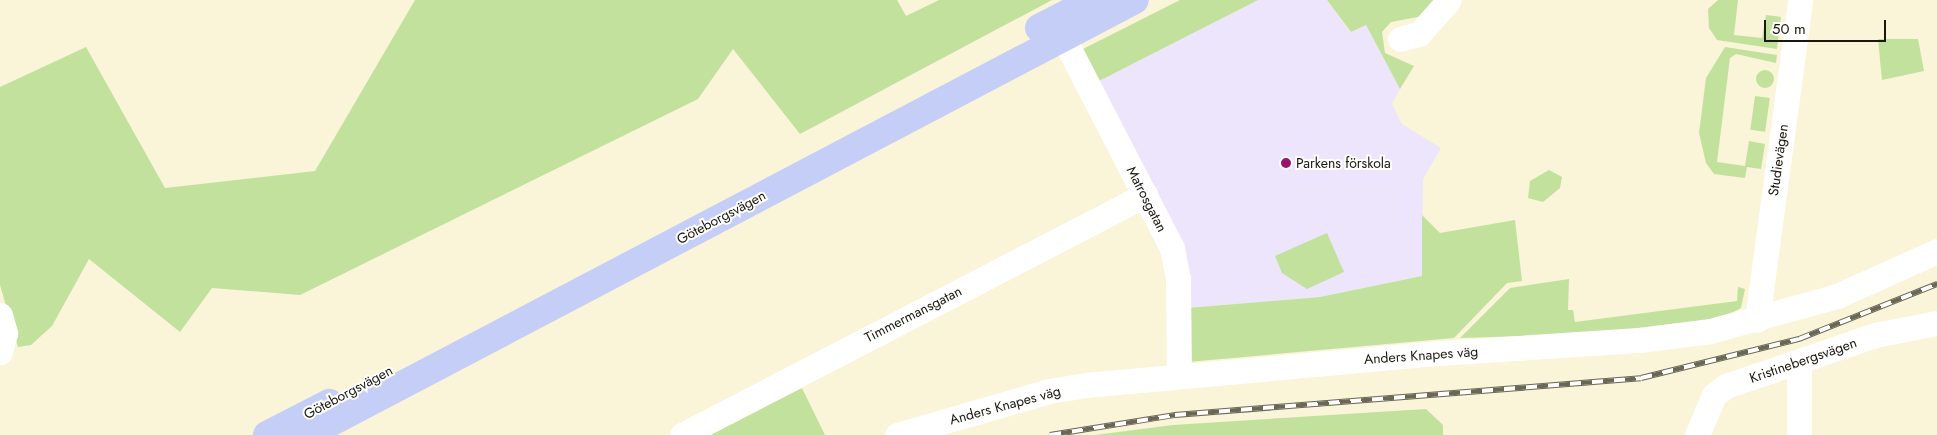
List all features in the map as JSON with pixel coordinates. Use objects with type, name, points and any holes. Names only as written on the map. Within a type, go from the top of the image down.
[{"type":"main road","name":"Göteborgsvägen","points":[[267,435],[1093,0]]},
{"type":"main road","name":"Göteborgsvägen","points":[[308,435],[1135,0]]},
{"type":"street","points":[[1400,39],[1419,34],[1449,0]]},
{"type":"street","name":"Studievägen","points":[[1757,320],[1800,0]]},
{"type":"street","name":"Matrosgatan","points":[[1063,37],[1172,248],[1178,279],[1180,375]]},
{"type":"street","name":"Timmermansgatan","points":[[682,435],[1145,195]]},
{"type":"street","name":"Anders Knapes väg","points":[[898,435],[1049,391],[1180,375],[1639,340],[1757,320],[1837,296],[1937,251]]},
{"type":"street","points":[[0,315],[5,333],[0,352]]},
{"type":"street","name":"Kristinebergsvägen","points":[[1697,435],[1714,394],[1726,386],[1800,363],[1875,336],[1937,323]]},
{"type":"street","points":[[1799,435],[1800,363]]},
{"type":"shaded area","name":"Parkens förskola","points":[[1258,0],[1327,0],[1350,32],[1366,25],[1400,89],[1392,104],[1402,124],[1441,148],[1423,179],[1422,276],[1320,297],[1187,308],[1097,82]]},
{"type":"green space","points":[[415,0],[897,0],[906,16],[939,0],[1052,0],[800,134],[733,49],[698,99],[300,295],[212,288],[180,332],[89,259],[52,326],[31,345],[18,347],[0,285],[0,87],[86,47],[165,188],[315,171]]},
{"type":"green space","points":[[1180,0],[1258,0],[1097,82],[1081,50]]},
{"type":"green space","points":[[1327,0],[1439,0],[1423,16],[1391,22],[1382,32],[1385,53],[1414,66],[1400,89],[1366,25],[1351,32]]},
{"type":"green space","points":[[1718,0],[1738,0],[1734,35],[1762,38],[1766,15],[1781,17],[1777,49],[1717,40],[1709,28],[1708,9]]},
{"type":"green space","points":[[1878,39],[1918,39],[1924,71],[1882,80]]},
{"type":"green space","points":[[1725,47],[1777,55],[1776,63],[1736,54],[1730,58],[1717,162],[1745,166],[1749,141],[1765,144],[1761,169],[1747,167],[1745,178],[1714,174],[1706,163],[1699,133],[1706,78]]},
{"type":"green space","points":[[1765,70],[1771,73],[1774,79],[1771,85],[1765,88],[1759,85],[1756,79],[1759,73]]},
{"type":"green space","points":[[1755,96],[1770,98],[1765,132],[1750,130]]},
{"type":"green space","points":[[1549,170],[1562,177],[1560,188],[1543,202],[1528,198],[1530,181]]},
{"type":"green space","points":[[1422,215],[1440,233],[1515,220],[1522,281],[1507,283],[1454,338],[1188,362],[1187,308],[1320,297],[1422,276]]},
{"type":"green space","points":[[1327,233],[1344,272],[1307,289],[1282,273],[1275,256]]},
{"type":"green space","points":[[1569,279],[1568,310],[1573,310],[1575,322],[1737,301],[1738,287],[1745,289],[1741,308],[1719,319],[1587,334],[1460,338],[1510,288]]},
{"type":"green space","points":[[802,388],[825,435],[710,435]]},
{"type":"green space","points":[[1426,409],[1443,425],[1443,435],[1095,435],[1173,425]]},
{"type":"railway","points":[[1050,435],[1175,415],[1641,378],[1799,339],[1937,284]]},
{"type":"place","name":"Parkens förskola","points":[[1286,163]]}]
